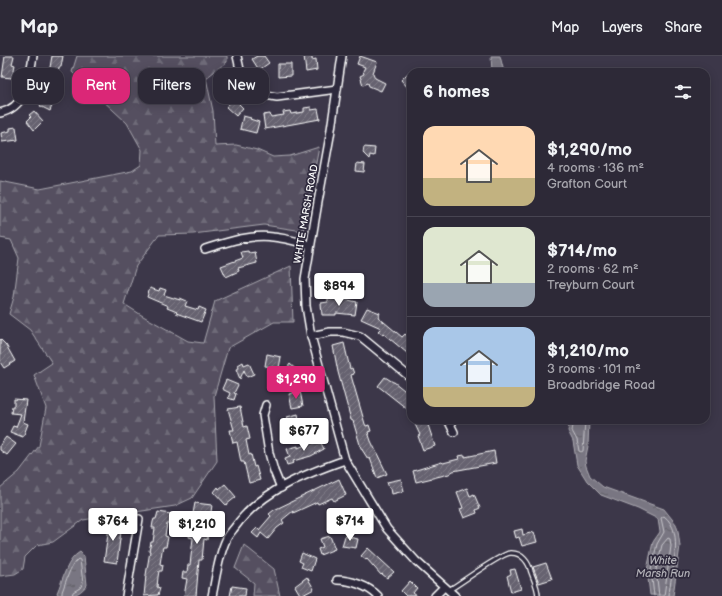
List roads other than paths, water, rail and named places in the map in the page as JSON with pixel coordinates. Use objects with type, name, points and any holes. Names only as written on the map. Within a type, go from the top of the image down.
[{"type":"street","points":[[0,113],[5,112],[15,106],[24,96],[28,87],[33,56]]},
{"type":"street","points":[[237,56],[241,74],[247,82],[265,95],[277,97],[337,89]]},
{"type":"street","name":"WHITE MARSH ROAD","points":[[342,56],[330,136],[310,245],[306,279],[305,294],[311,336],[345,460],[388,529],[416,561],[454,596]]},
{"type":"street","points":[[205,250],[228,242],[253,237],[273,237],[310,245]]},
{"type":"street","points":[[311,336],[330,332],[343,332],[360,336],[407,375]]},
{"type":"street","points":[[266,405],[262,415],[269,453],[280,488]]},
{"type":"street","points":[[450,424],[454,432]]},
{"type":"street","points":[[212,596],[219,561],[226,539],[247,512],[274,491],[324,467],[345,460]]},
{"type":"street","points":[[126,596],[139,519]]},
{"type":"street","points":[[337,580],[348,580],[373,591],[378,596]]},
{"type":"street","points":[[435,596],[446,589]]},
{"type":"lane","points":[[446,589],[511,553],[518,555],[529,563],[538,596]]},
{"type":"water","points":[[491,56],[500,56],[503,68],[492,68]]},
{"type":"water","name":"White Marsh Run","points":[[569,424],[589,424],[588,446],[585,461],[590,476],[603,487],[664,509],[676,524],[680,546],[673,596],[650,595],[647,570],[653,542],[660,532],[658,519],[638,509],[601,495],[587,481],[577,465],[573,441],[568,431]]},
{"type":"water","points":[[80,552],[84,556],[87,585],[74,595],[59,596],[57,593],[66,570],[72,559]]}]
